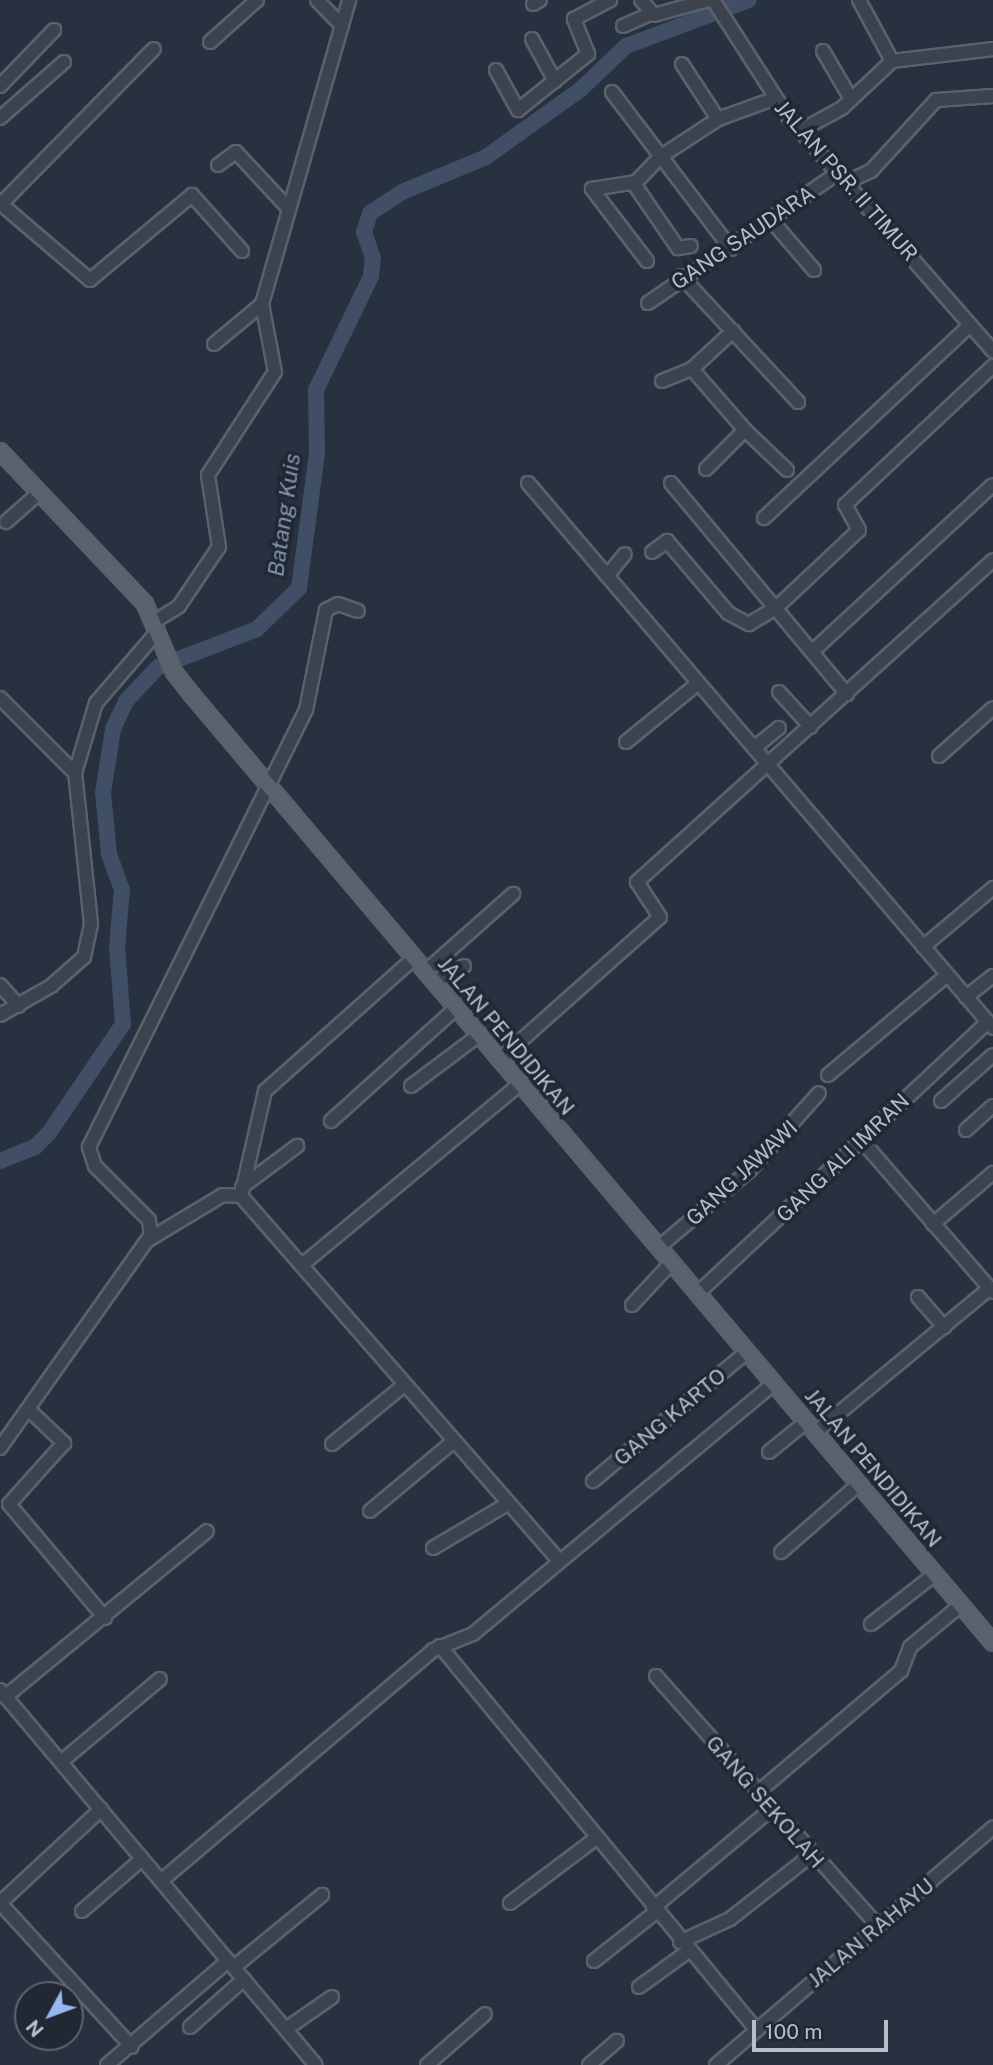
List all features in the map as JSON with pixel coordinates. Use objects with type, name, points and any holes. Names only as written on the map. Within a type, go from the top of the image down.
[{"type":"main road","name":"JALAN PENDIDIKAN","points":[[0,451],[40,492],[157,625],[163,650],[174,672],[413,959],[433,973],[456,1009],[993,1643]]},
{"type":"street","points":[[210,43],[257,0]]},
{"type":"street","points":[[317,0],[342,26]]},
{"type":"street","points":[[0,1015],[19,1006],[78,965],[90,941],[75,774],[96,703],[157,625],[179,606],[219,547],[208,475],[275,372],[262,304],[349,0]]},
{"type":"street","points":[[496,70],[515,110],[589,53],[575,18],[610,0]]},
{"type":"street","points":[[641,0],[650,14]]},
{"type":"street","points":[[859,0],[892,61]]},
{"type":"street","points":[[623,26],[650,14],[712,1]]},
{"type":"street","name":"JALAN PSR. II TIMUR","points":[[712,1],[774,99],[993,351]]},
{"type":"street","points":[[0,86],[54,30]]},
{"type":"street","points":[[532,39],[555,81]]},
{"type":"street","points":[[154,49],[1,205],[91,280],[192,195],[242,251]]},
{"type":"street","points":[[800,131],[851,99],[892,61],[993,49]]},
{"type":"street","points":[[823,51],[851,99]]},
{"type":"street","points":[[0,118],[64,62]]},
{"type":"street","points":[[682,64],[718,119]]},
{"type":"street","points":[[612,92],[731,249]]},
{"type":"street","name":"GANG SAUDARA","points":[[649,303],[681,276],[731,249],[771,220],[843,178],[871,171],[936,100],[993,96]]},
{"type":"street","points":[[647,261],[592,191],[597,185],[634,184],[660,157],[718,119],[774,99]]},
{"type":"street","points":[[218,165],[236,152],[288,208]]},
{"type":"street","points":[[634,184],[678,248],[691,246]]},
{"type":"street","points":[[771,220],[814,271]]},
{"type":"street","points":[[681,276],[798,402]]},
{"type":"street","points":[[214,344],[262,304]]},
{"type":"street","points":[[764,518],[970,325]]},
{"type":"street","points":[[662,381],[691,369],[733,331]]},
{"type":"street","points":[[652,552],[667,541],[739,623],[778,607],[859,530],[845,505],[993,366]]},
{"type":"street","points":[[691,369],[745,430],[787,470]]},
{"type":"street","points":[[706,469],[745,430]]},
{"type":"street","points":[[528,483],[696,685],[769,765],[991,1025]]},
{"type":"street","points":[[671,484],[778,607],[847,694]]},
{"type":"street","points":[[814,650],[993,485]]},
{"type":"street","points":[[6,522],[40,492]]},
{"type":"street","points":[[607,576],[625,554]]},
{"type":"street","points":[[499,1060],[660,917],[637,881],[847,694],[881,656],[993,560]]},
{"type":"street","points":[[148,1240],[149,1220],[95,1166],[89,1147],[311,697],[326,610],[338,604],[358,611]]},
{"type":"street","points":[[626,742],[696,685]]},
{"type":"street","points":[[779,692],[811,727]]},
{"type":"street","points":[[0,698],[75,774]]},
{"type":"street","points":[[939,756],[993,708]]},
{"type":"street","points":[[754,748],[779,728]]},
{"type":"street","points":[[923,947],[993,888]]},
{"type":"street","points":[[433,973],[513,894]]},
{"type":"street","points":[[237,1192],[265,1091],[413,959]]},
{"type":"street","points":[[433,973],[464,966]]},
{"type":"street","points":[[828,1075],[947,975]]},
{"type":"street","points":[[966,997],[993,976]]},
{"type":"street","points":[[0,985],[19,1006]]},
{"type":"street","points":[[331,1121],[456,1009]]},
{"type":"street","name":"GANG ALI IMRAN","points":[[697,1294],[991,1025]]},
{"type":"street","points":[[411,1086],[479,1035]]},
{"type":"street","points":[[941,1101],[993,1055]]},
{"type":"street","points":[[302,1265],[520,1084]]},
{"type":"street","name":"GANG JAWAWI","points":[[658,1248],[743,1177],[819,1093]]},
{"type":"street","points":[[965,1130],[993,1107]]},
{"type":"street","points":[[769,1452],[811,1427],[944,1326],[990,1282],[933,1224],[863,1142]]},
{"type":"street","points":[[0,1448],[148,1240],[237,1192],[297,1146]]},
{"type":"street","points":[[933,1224],[993,1173]]},
{"type":"street","points":[[237,1192],[559,1561]]},
{"type":"street","points":[[632,1305],[671,1263]]},
{"type":"street","points":[[918,1297],[944,1326]]},
{"type":"street","name":"GANG KARTO","points":[[593,1481],[747,1352]]},
{"type":"street","points":[[161,1881],[440,1646],[473,1633],[774,1383]]},
{"type":"street","points":[[331,1444],[404,1385]]},
{"type":"street","points":[[27,1409],[64,1443],[9,1504],[105,1618]]},
{"type":"street","points":[[370,1511],[454,1441]]},
{"type":"street","points":[[781,1552],[859,1484]]},
{"type":"street","points":[[433,1548],[509,1503]]},
{"type":"street","points":[[207,1531],[105,1618],[3,1693],[316,2065]]},
{"type":"street","points":[[872,1624],[935,1574]]},
{"type":"street","points":[[757,1793],[901,1671],[910,1647],[961,1605]]},
{"type":"street","points":[[440,1646],[595,1839],[756,2030]]},
{"type":"street","name":"GANG SEKOLAH","points":[[656,1676],[810,1856],[877,1925]]},
{"type":"street","points":[[61,1762],[160,1679]]},
{"type":"street","points":[[100,1810],[0,1903],[131,2047]]},
{"type":"street","points":[[594,1961],[771,1810]]},
{"type":"street","name":"JALAN RAHAYU","points":[[716,2065],[993,1828]]},
{"type":"street","points":[[510,1903],[595,1839]]},
{"type":"street","points":[[639,1987],[684,1947],[730,1919],[810,1856]]},
{"type":"street","points":[[82,1911],[142,1859]]},
{"type":"street","points":[[107,2065],[322,1895]]},
{"type":"street","points":[[190,2027],[244,1979]]},
{"type":"street","points":[[286,2029],[332,1997]]},
{"type":"street","points":[[426,2065],[485,2014]]},
{"type":"street","points":[[589,2065],[617,2040]]},
{"type":"waterway","name":"Batang Kuis","points":[[0,1161],[35,1147],[49,1133],[123,1024],[117,947],[122,890],[109,854],[103,793],[113,729],[126,701],[158,667],[257,629],[299,588],[317,453],[316,390],[371,276],[373,258],[364,232],[370,213],[402,192],[486,157],[581,89],[626,46],[749,0]]}]
